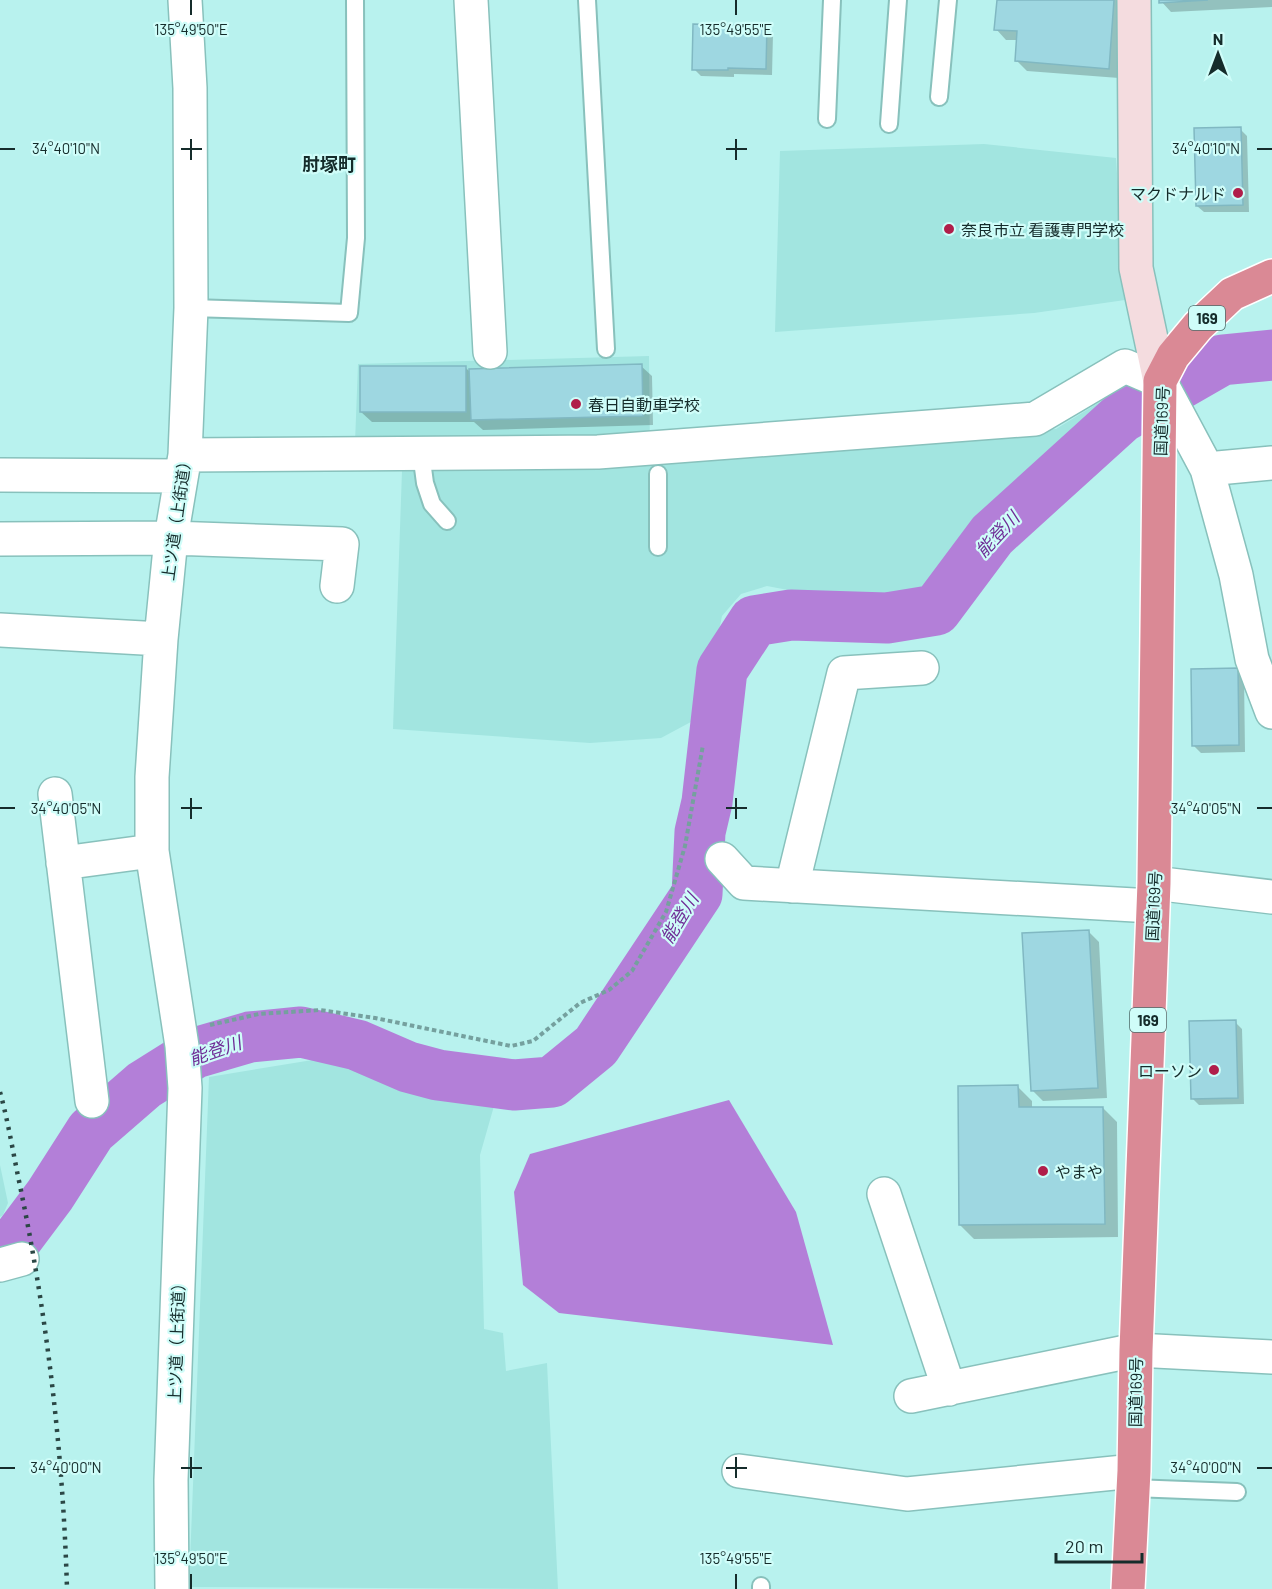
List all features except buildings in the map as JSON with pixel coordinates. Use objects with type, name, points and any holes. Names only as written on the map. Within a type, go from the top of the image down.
[{"type":"highway","name":"国道169号","points":[[1128,1589],[1134,1479],[1136,1350],[1153,894],[1160,381],[1173,356],[1232,294],[1272,276]]},
{"type":"street","name":"上ツ道（上街道）","points":[[172,1589],[171,1480],[182,1061],[152,851],[152,777],[161,639],[171,537],[183,466],[191,308],[190,88],[183,0]]},
{"type":"street","points":[[471,0],[490,352]]},
{"type":"street","points":[[1134,0],[1136,268],[1160,381],[1207,469],[1236,576],[1252,659],[1272,712]]},
{"type":"street","points":[[0,475],[421,453],[598,452],[1035,419],[1125,366],[1160,381]]},
{"type":"street","points":[[1207,469],[1272,463]]},
{"type":"street","points":[[0,539],[171,537],[342,544],[337,586]]},
{"type":"street","points":[[0,630],[161,639]]},
{"type":"street","points":[[792,886],[844,673],[922,668]]},
{"type":"street","points":[[55,794],[92,1101]]},
{"type":"street","points":[[63,863],[152,851]]},
{"type":"street","points":[[722,859],[744,883],[1272,897]]},
{"type":"street","points":[[884,1194],[949,1389]]},
{"type":"street","points":[[911,1396],[1136,1350],[1272,1356]]},
{"type":"street","points":[[739,1471],[907,1494],[1134,1479]]},
{"type":"lane","points":[[183,0],[191,0]]},
{"type":"lane","points":[[191,308],[349,314],[356,238],[355,0]]},
{"type":"lane","points":[[587,0],[606,349]]},
{"type":"lane","points":[[827,119],[832,0]]},
{"type":"lane","points":[[889,124],[898,0]]},
{"type":"lane","points":[[939,97],[948,0]]},
{"type":"lane","points":[[421,453],[425,483],[432,504],[447,521]]},
{"type":"lane","points":[[658,474],[658,547]]},
{"type":"lane","points":[[1134,1479],[1237,1492]]},
{"type":"path","points":[[182,1061],[259,1014],[320,1010],[375,1018],[511,1046],[533,1041],[580,1003],[609,990],[632,971],[666,912],[685,846],[703,745]]},
{"type":"shaded area","name":"奈良市立 看護専門学校","points":[[984,144],[1116,158],[1125,300],[1034,313],[775,332],[780,151]]},
{"type":"shaded area","points":[[649,356],[650,457],[1056,429],[1129,384],[1130,407],[994,526],[974,532],[932,595],[892,606],[835,599],[767,586],[741,594],[722,616],[702,716],[661,738],[590,743],[393,729],[403,442],[355,443],[358,364]]},
{"type":"shaded area","points":[[337,1056],[494,1106],[480,1155],[484,1329],[503,1333],[506,1371],[547,1363],[558,1589],[189,1587],[209,1077]]},
{"type":"shaded area","points":[[729,1100],[796,1212],[833,1345],[559,1313],[523,1285],[514,1192],[530,1154]]},
{"type":"shaded area","points":[[0,1165],[8,1203],[0,1217]]},
{"type":"waterway","name":"能登川","points":[[0,1248],[14,1243],[50,1195],[91,1131],[144,1085],[195,1053],[250,1037],[301,1032],[357,1045],[408,1067],[438,1075],[514,1085],[552,1082],[596,1046],[697,894],[700,832],[707,802],[722,670],[754,621],[791,615],[887,618],[936,610],[992,535],[1121,418],[1222,360],[1272,355]]},
{"type":"railway","points":[[0,1092],[29,1231],[52,1384],[62,1486],[67,1589]]},
{"type":"place","name":"マクドナルド","points":[[1238,193]]},
{"type":"place","name":"奈良市立 看護専門学校","points":[[949,229]]},
{"type":"place","name":"春日自動車学校","points":[[576,404]]},
{"type":"place","name":"ローソン","points":[[1214,1070]]},
{"type":"place","name":"やまや","points":[[1043,1171]]},
{"type":"district","name":"肘塚町","points":[[329,164]]}]
